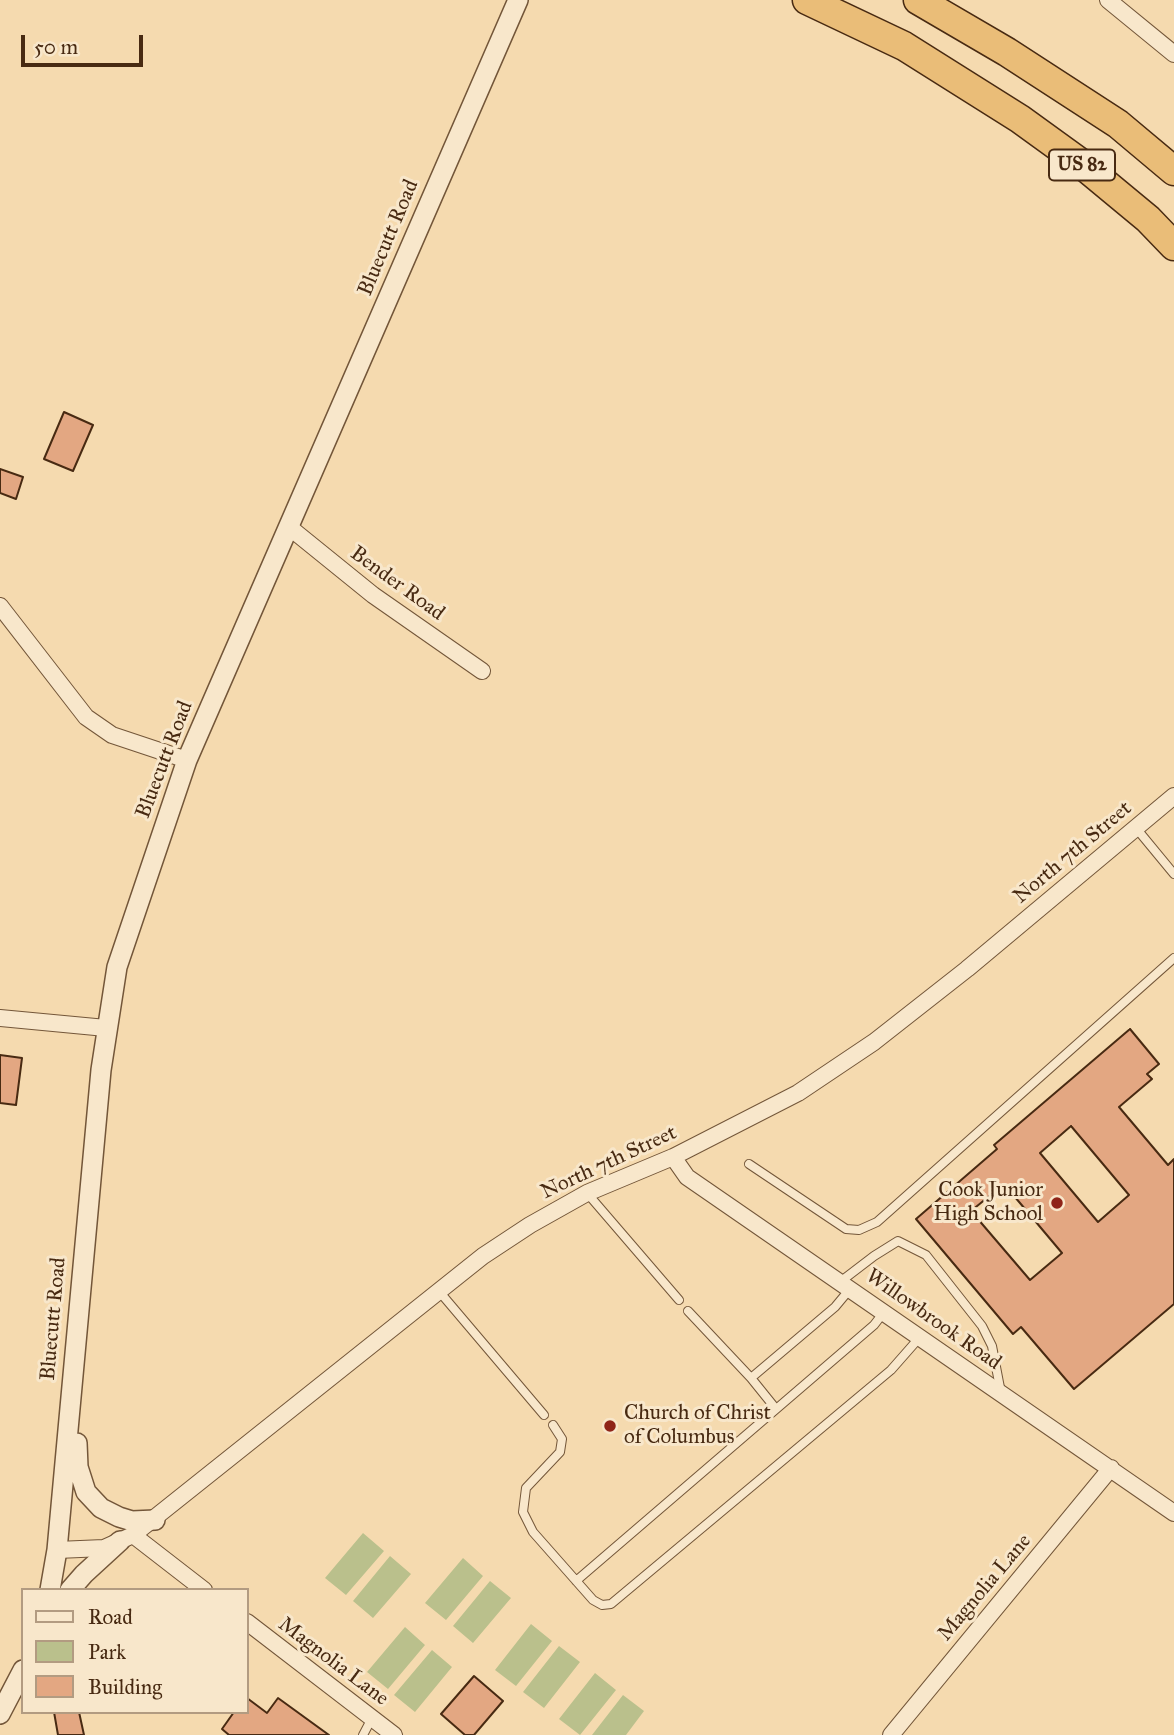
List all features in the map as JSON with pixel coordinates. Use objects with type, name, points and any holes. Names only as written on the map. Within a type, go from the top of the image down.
[{"type":"highway","name":"US 82","points":[[807,0],[904,46],[1020,119],[1078,161],[1148,219],[1174,246]]},
{"type":"highway","name":"US 82","points":[[918,0],[1007,52],[1118,124],[1174,171]]},
{"type":"street","name":"Bluecutt Road","points":[[50,1588],[57,1550],[106,1028],[117,967],[187,760],[518,0]]},
{"type":"street","points":[[1108,0],[1174,54]]},
{"type":"street","name":"Bender Road","points":[[289,527],[373,596],[482,671]]},
{"type":"street","points":[[0,606],[86,718],[112,735],[187,760]]},
{"type":"street","name":"North 7th Street","points":[[57,1550],[104,1548],[127,1538],[155,1520],[438,1290],[512,1237],[587,1193],[673,1157],[798,1093],[874,1042],[967,969],[1174,796]]},
{"type":"street","points":[[0,1018],[106,1028]]},
{"type":"street","name":"Willowbrook Road","points":[[673,1157],[687,1177],[1174,1513]]},
{"type":"street","points":[[73,1361],[78,1467],[86,1492],[101,1508],[119,1517],[132,1521],[155,1520]]},
{"type":"street","name":"Magnolia Lane","points":[[891,1735],[1111,1468]]},
{"type":"street","points":[[73,1588],[84,1574],[127,1538],[201,1588]]},
{"type":"street","name":"Magnolia Lane","points":[[248,1623],[394,1735]]},
{"type":"street","points":[[0,1714],[21,1674]]},
{"type":"lane","points":[[1136,828],[1174,874]]},
{"type":"lane","points":[[749,1164],[846,1229],[859,1230],[877,1222],[1174,958]]},
{"type":"lane","points":[[587,1193],[679,1300]]},
{"type":"lane","points":[[751,1378],[835,1307],[845,1286],[874,1256],[898,1241],[926,1255],[982,1326],[992,1346],[1001,1393]]},
{"type":"lane","points":[[438,1290],[544,1415]]},
{"type":"lane","points":[[688,1311],[751,1378],[776,1409]]},
{"type":"lane","points":[[576,1581],[874,1325],[884,1312]]},
{"type":"lane","points":[[553,1425],[562,1439],[560,1452],[526,1488],[523,1512],[533,1532],[593,1600],[602,1605],[611,1604],[891,1370],[920,1337]]},
{"type":"lane","points":[[362,1735],[372,1718]]},
{"type":"green space","points":[[363,1533],[384,1551],[346,1595],[325,1578]]},
{"type":"green space","points":[[390,1556],[411,1574],[373,1618],[353,1601]]},
{"type":"green space","points":[[463,1558],[483,1576],[446,1620],[425,1603]]},
{"type":"green space","points":[[490,1581],[511,1598],[473,1643],[453,1626]]},
{"type":"green space","points":[[531,1624],[552,1641],[516,1686],[495,1670]]},
{"type":"green space","points":[[405,1627],[425,1645],[388,1689],[367,1672]]},
{"type":"green space","points":[[559,1646],[580,1662],[544,1708],[523,1692]]},
{"type":"green space","points":[[432,1650],[452,1667],[415,1712],[394,1695]]},
{"type":"green space","points":[[595,1673],[616,1690],[580,1735],[559,1719]]},
{"type":"green space","points":[[623,1695],[644,1711],[626,1735],[592,1735]]},
{"type":"building","points":[[64,412],[93,425],[73,471],[44,459]]},
{"type":"building","points":[[0,469],[23,477],[16,499],[0,493]]},
{"type":"building","points":[[1130,1029],[1159,1064],[1147,1074],[1152,1079],[1119,1107],[1168,1165],[1174,1159],[1174,1304],[1074,1389],[1021,1327],[1013,1334],[916,1219],[997,1149],[994,1145]],"holes":[[[1071,1126],[1129,1195],[1098,1222],[1040,1153]],[[1004,1184],[1062,1253],[1030,1280],[971,1211]]]},
{"type":"building","points":[[0,1055],[22,1058],[16,1105],[0,1103]]},
{"type":"building","points":[[474,1676],[503,1701],[474,1735],[465,1735],[441,1714]]},
{"type":"building","points":[[278,1698],[329,1735],[229,1735],[222,1729],[233,1714],[248,1714],[248,1699],[267,1713]]},
{"type":"building","points":[[54,1714],[79,1714],[84,1735],[58,1735]]},
{"type":"place","name":"Cook Junior High School","points":[[1057,1203]]},
{"type":"place","name":"Church of Christ of Columbus","points":[[610,1426]]}]
